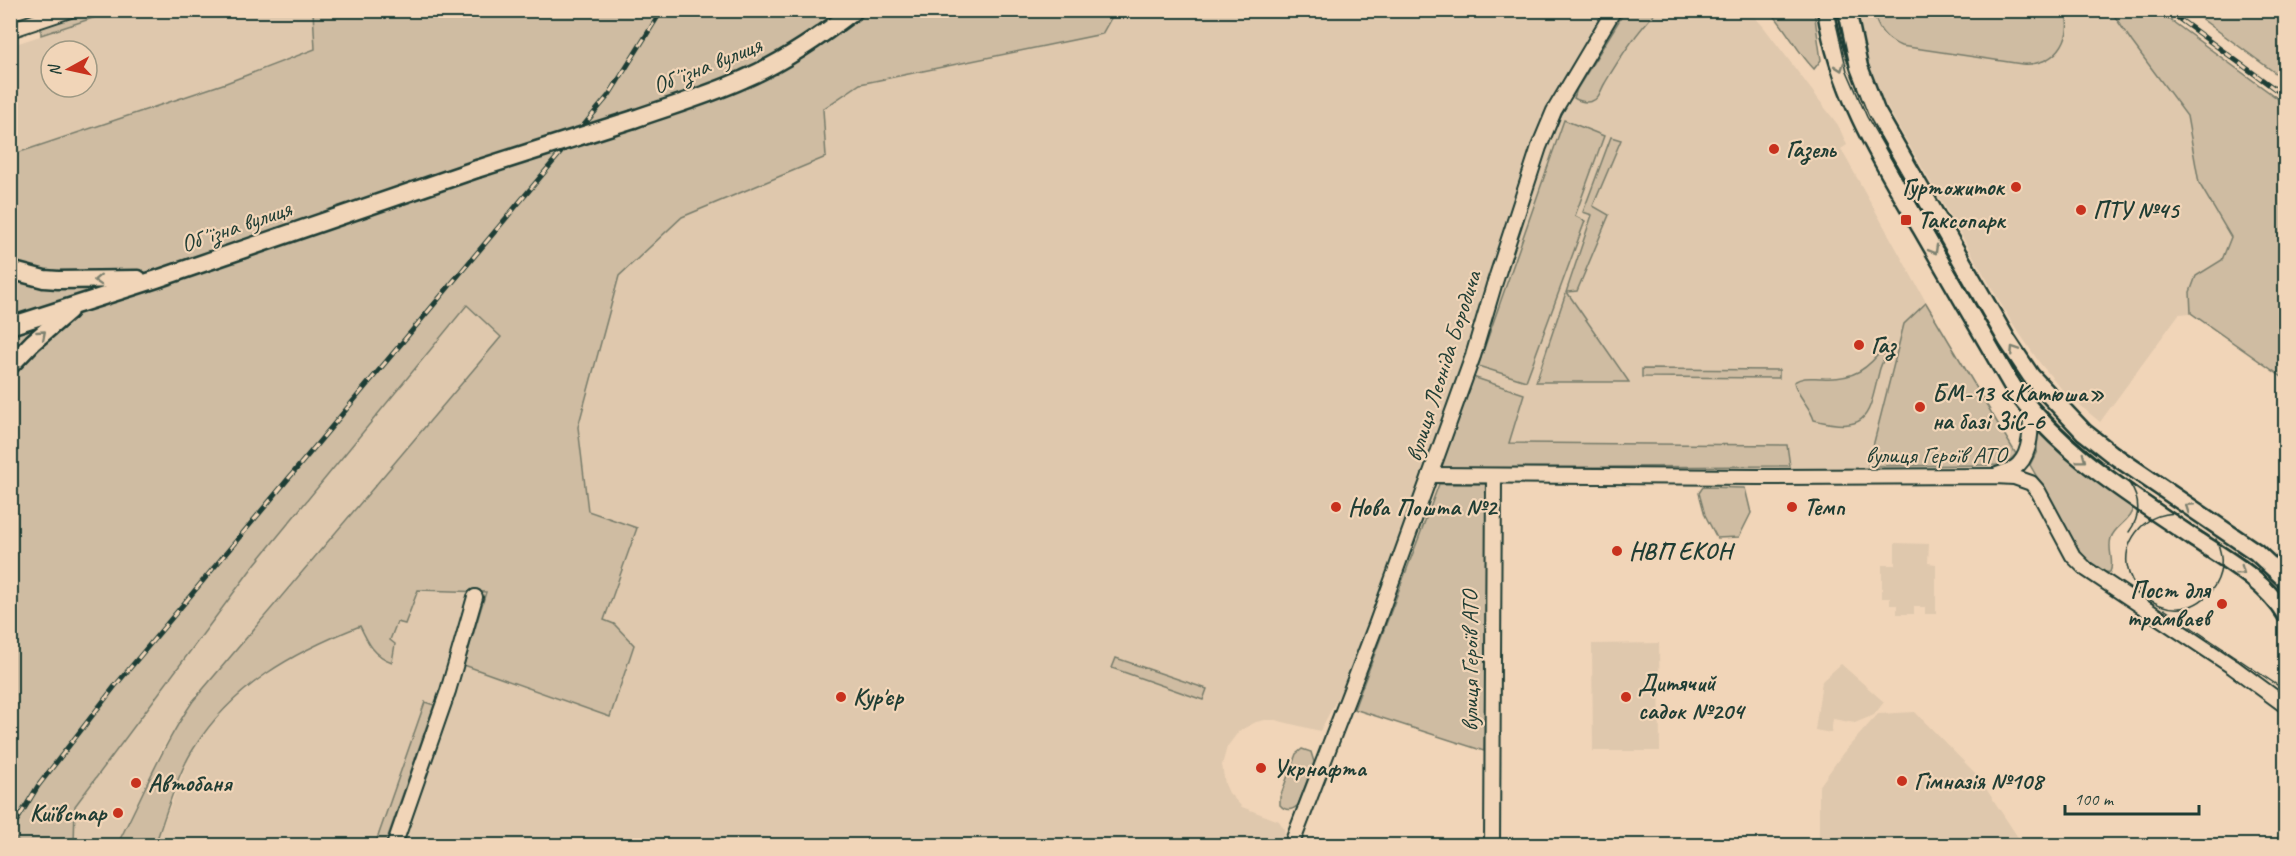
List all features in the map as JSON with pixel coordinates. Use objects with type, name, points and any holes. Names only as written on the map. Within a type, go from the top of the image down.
[{"type":"main road","name":"Обʼїзна вулиця","points":[[10,326],[157,279],[744,80],[820,38],[855,10]]},
{"type":"main road","points":[[1826,10],[1837,62],[1846,86],[1884,163],[2013,387],[2031,412],[2078,457],[2253,580],[2286,615]]},
{"type":"main road","points":[[1847,10],[1858,67],[1866,88],[1900,153],[2007,340],[2031,376],[2065,414],[2112,454],[2256,552],[2286,580]]},
{"type":"main road","points":[[10,270],[44,279],[66,281],[157,279]]},
{"type":"main road","points":[[10,366],[75,305]]},
{"type":"street","points":[[10,30],[70,10]]},
{"type":"street","name":"вулиця Леоніда Бородича","points":[[1291,846],[1431,475],[1473,356],[1539,147],[1554,111],[1614,10]]},
{"type":"street","points":[[1995,476],[2012,469],[2021,461],[2030,435],[2031,412]]},
{"type":"street","name":"вулиця Героїв АТО","points":[[1431,475],[2014,477],[2031,483],[2038,491],[2073,556],[2086,569],[2286,706]]},
{"type":"street","name":"вулиця Героїв АТО","points":[[1491,846],[1494,476]]},
{"type":"street","points":[[394,846],[448,691],[475,597]]},
{"type":"shaded area","points":[[313,10],[315,48],[226,83],[11,155],[10,46],[114,11]]},
{"type":"shaded area","name":"ПТУ №45","points":[[2077,10],[2078,13],[2111,11],[2187,116],[2199,183],[2231,237],[2222,260],[2196,276],[2190,292],[2191,313],[2179,314],[2100,422],[2065,393],[2039,362],[2009,318],[1879,93],[1860,42],[1854,11]]},
{"type":"shaded area","points":[[87,11],[114,11],[41,35],[41,28],[44,25]]},
{"type":"shaded area","points":[[313,11],[1115,11],[1102,34],[860,84],[823,109],[826,157],[682,217],[619,276],[578,427],[588,511],[637,528],[604,620],[614,624],[634,645],[610,717],[464,665],[486,592],[418,590],[405,624],[397,622],[390,640],[395,644],[392,662],[376,652],[360,626],[311,648],[266,673],[227,706],[194,748],[177,782],[155,845],[117,845],[162,754],[193,701],[501,337],[467,305],[255,564],[75,806],[74,845],[23,845],[11,834],[11,155],[226,83],[315,49]]},
{"type":"shaded area","points":[[1108,11],[1749,11],[1763,26],[1838,125],[1847,145],[1841,149],[1926,302],[1904,324],[1868,466],[1863,470],[1438,471],[1376,625],[1320,731],[1275,720],[1265,720],[1239,731],[1227,747],[1222,765],[1229,793],[1242,807],[1279,821],[1285,835],[1281,845],[402,846],[464,665],[610,717],[604,620],[637,528],[587,511],[578,427],[619,276],[682,217],[826,157],[823,109],[860,84],[1101,34]]},
{"type":"shaded area","points":[[1625,11],[1657,11],[1629,46],[1597,98],[1587,102],[1574,98],[1577,89]]},
{"type":"shaded area","points":[[1770,11],[1814,11],[1821,60],[1814,69],[1782,25]]},
{"type":"shaded area","points":[[1874,11],[2065,11],[2067,32],[2059,50],[2052,56],[2033,64],[2022,64],[1901,46],[1882,32]]},
{"type":"shaded area","points":[[2111,11],[2158,11],[2285,104],[2285,379],[2191,313],[2190,292],[2196,276],[2222,260],[2231,237],[2199,183],[2187,116]]},
{"type":"shaded area","points":[[2191,11],[2285,11],[2285,80]]},
{"type":"shaded area","points":[[1564,120],[1604,136],[1575,216],[1585,221],[1526,381],[1478,366]]},
{"type":"shaded area","points":[[1611,137],[1621,140],[1593,206],[1609,215],[1577,291],[1567,292],[1629,382],[1536,382],[1592,215],[1583,212]]},
{"type":"shaded area","points":[[1926,303],[2016,454],[2005,465],[1868,466],[1904,324]]},
{"type":"shaded area","points":[[467,305],[502,336],[193,701],[162,749],[138,806],[117,845],[74,846],[75,806],[255,564]]},
{"type":"shaded area","points":[[1886,345],[1872,401],[1863,418],[1855,423],[1845,424],[1814,420],[1794,382],[1804,378],[1833,378],[1852,375],[1873,361]]},
{"type":"shaded area","points":[[1642,369],[1779,370],[1779,378],[1642,377]]},
{"type":"shaded area","points":[[1473,377],[1524,394],[1509,443],[1787,445],[1790,466],[1440,468]]},
{"type":"shaded area","points":[[2038,426],[2133,506],[2130,516],[2111,538],[2110,572],[2097,569],[2079,550],[2030,465],[2037,451]]},
{"type":"shaded area","points":[[1439,484],[1488,484],[1484,751],[1354,709]]},
{"type":"shaded area","points":[[1703,487],[1745,488],[1751,513],[1739,537],[1717,538],[1705,515],[1699,493]]},
{"type":"shaded area","points":[[1895,543],[1929,544],[1928,563],[1936,564],[1936,614],[1925,614],[1925,607],[1914,607],[1914,614],[1897,614],[1897,605],[1890,605],[1890,598],[1882,598],[1882,565],[1895,565]]},
{"type":"shaded area","points":[[418,590],[470,591],[458,638],[434,705],[425,702],[375,845],[155,846],[192,749],[220,712],[270,669],[297,653],[360,626],[372,649],[380,658],[397,622],[405,623]]},
{"type":"shaded area","name":"Дитячий садок №204","points":[[1659,643],[1660,751],[1593,751],[1592,644]]},
{"type":"shaded area","points":[[1116,658],[1207,689],[1203,700],[1112,668]]},
{"type":"shaded area","points":[[1841,664],[1884,702],[1874,715],[1855,723],[1833,719],[1831,733],[1815,730],[1822,681]]},
{"type":"shaded area","points":[[425,702],[434,705],[385,845],[375,845]]},
{"type":"shaded area","name":"Гімназія №108","points":[[1915,712],[1977,775],[2021,845],[1819,845],[1819,787],[1843,753],[1878,714]]},
{"type":"shaded area","points":[[1302,749],[1311,752],[1314,762],[1298,805],[1286,809],[1280,805],[1280,797],[1296,754]]},
{"type":"tram line","points":[[1833,10],[1847,71],[1867,117],[2015,374],[2064,430],[2092,454],[2153,499],[2247,561],[2262,573],[2286,600]]},
{"type":"tram line","points":[[2129,483],[2138,508],[2136,520],[2129,532]]},
{"type":"tram line","points":[[2178,514],[2162,515],[2148,521],[2140,528],[2129,546],[2127,565],[2133,582],[2144,596],[2160,605],[2177,608],[2195,604],[2211,591],[2218,579],[2221,559],[2216,539]]},
{"type":"tram line","points":[[2164,609],[2286,691]]},
{"type":"railway","points":[[10,832],[38,786],[115,686],[609,95],[662,10]]},
{"type":"railway","points":[[2167,10],[2286,97]]},
{"type":"place","name":"Газель","points":[[1774,149]]},
{"type":"place","name":"Гуртожиток","points":[[2016,187]]},
{"type":"place","name":"ПТУ №45","points":[[2081,210]]},
{"type":"place","name":"Таксопарк","points":[[1906,220]]},
{"type":"place","name":"Газ","points":[[1859,345]]},
{"type":"place","name":"БМ-13 «Катюша» на базі ЗіС-6","points":[[1920,407]]},
{"type":"place","name":"Нова Пошта №2","points":[[1336,507]]},
{"type":"place","name":"Темп","points":[[1792,507]]},
{"type":"place","name":"НВП ЕКОН","points":[[1617,551]]},
{"type":"place","name":"Пост для трамваев","points":[[2222,604]]},
{"type":"place","name":"Кур'єр","points":[[841,697]]},
{"type":"place","name":"Дитячий садок №204","points":[[1626,697]]},
{"type":"place","name":"Укрнафта","points":[[1261,768]]},
{"type":"place","name":"Гімназія №108","points":[[1902,781]]},
{"type":"place","name":"Автобаня","points":[[136,783]]},
{"type":"place","name":"Київстар","points":[[118,813]]}]
